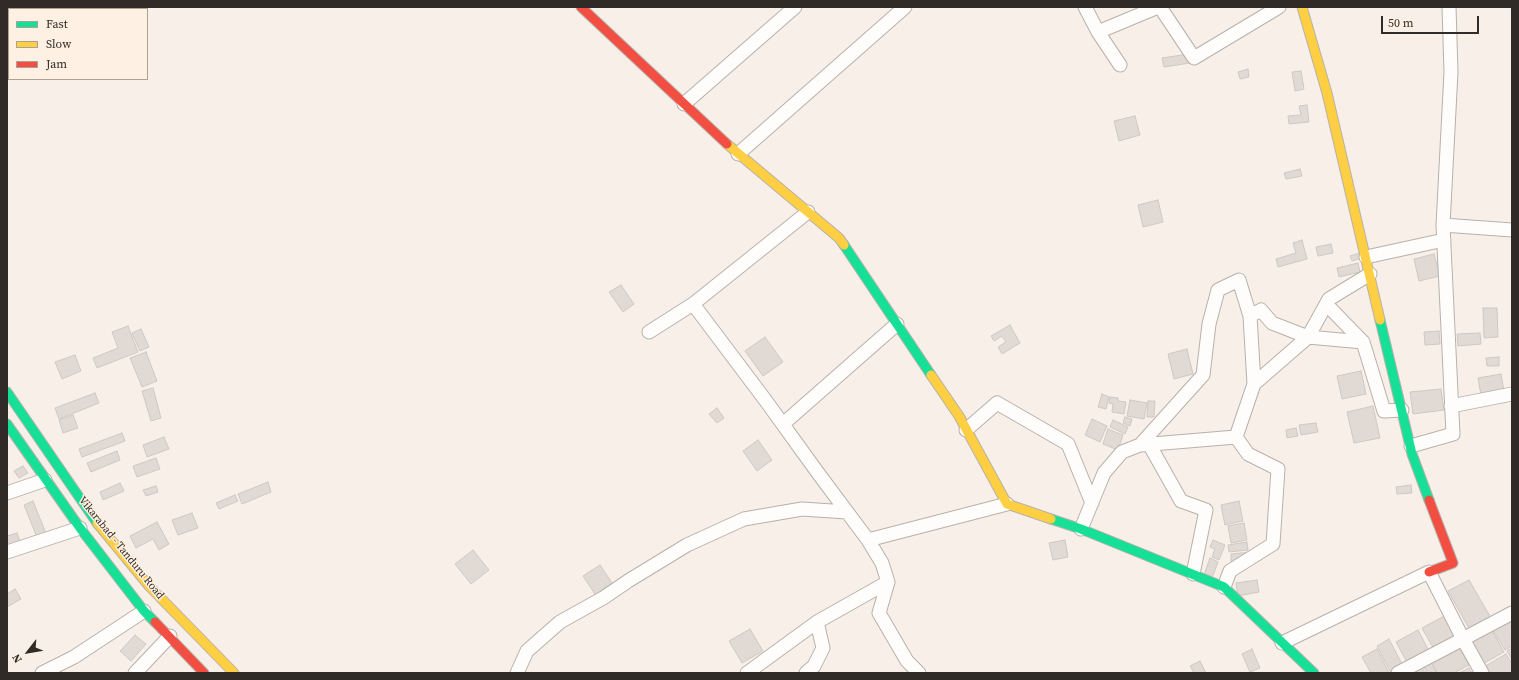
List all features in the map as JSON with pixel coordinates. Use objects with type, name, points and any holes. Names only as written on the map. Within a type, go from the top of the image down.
[{"type":"street","points":[[582,7],[738,154],[840,238],[959,416],[1007,504]]},
{"type":"street","points":[[684,104],[795,7]]},
{"type":"street","points":[[738,154],[905,7]]},
{"type":"street","points":[[1085,7],[1098,32],[1120,65]]},
{"type":"street","points":[[1098,32],[1159,7],[1194,58],[1279,7]]},
{"type":"street","points":[[1282,643],[1429,572],[1454,563],[1411,446],[1327,93],[1302,7]]},
{"type":"street","points":[[1411,446],[1453,434],[1444,240],[1451,72],[1449,7]]},
{"type":"street","points":[[649,332],[693,304],[808,212]]},
{"type":"street","points":[[1444,224],[1512,230]]},
{"type":"street","points":[[1366,257],[1444,240]]},
{"type":"street","points":[[1254,384],[1308,337],[1329,299],[1370,274]]},
{"type":"street","points":[[1145,444],[1203,375],[1209,324],[1218,290],[1239,280],[1250,316],[1254,384],[1236,437]]},
{"type":"street","points":[[693,304],[868,540],[882,563],[888,582],[879,612],[907,661],[918,673]]},
{"type":"street","points":[[1326,304],[1363,342],[1384,411],[1402,410]]},
{"type":"street","points":[[1250,316],[1261,310],[1272,323],[1308,337],[1363,342]]},
{"type":"street","points":[[783,424],[897,324]]},
{"type":"street","name":"Vikarabad - Tanduru Road","points":[[7,392],[95,520],[149,586],[234,673]]},
{"type":"street","points":[[1451,406],[1512,394]]},
{"type":"street","points":[[966,430],[997,403],[1068,444],[1092,503]]},
{"type":"street","points":[[7,425],[23,415]]},
{"type":"street","name":"Vikarabad - Tanduru Road","points":[[7,425],[80,528],[144,611],[170,636],[204,673]]},
{"type":"street","points":[[1081,529],[1104,473],[1122,452],[1145,444],[1236,437]]},
{"type":"street","points":[[1224,587],[1230,571],[1273,544],[1278,470],[1248,454],[1236,437]]},
{"type":"street","points":[[1145,444],[1181,501],[1206,510],[1193,574]]},
{"type":"street","points":[[7,493],[46,480]]},
{"type":"street","points":[[868,540],[1007,504],[1081,529],[1224,587],[1314,673]]},
{"type":"street","points":[[517,673],[527,651],[560,622],[603,598],[687,545],[744,519],[802,509],[847,512]]},
{"type":"street","points":[[7,552],[80,528]]},
{"type":"street","points":[[1429,572],[1482,673]]},
{"type":"street","points":[[754,671],[817,622],[888,582]]},
{"type":"street","points":[[42,673],[74,657],[144,611]]},
{"type":"street","points":[[1398,673],[1512,613]]},
{"type":"street","points":[[806,673],[814,666],[823,648],[817,622]]},
{"type":"street","points":[[134,673],[170,636]]},
{"type":"building","points":[[1189,54],[1190,63],[1164,67],[1162,58]]},
{"type":"building","points":[[1248,69],[1249,77],[1240,79],[1238,72]]},
{"type":"building","points":[[1301,71],[1304,89],[1295,91],[1292,72]]},
{"type":"building","points":[[1307,105],[1309,122],[1289,124],[1288,116],[1301,115],[1299,106]]},
{"type":"building","points":[[1135,116],[1140,135],[1119,141],[1114,121]]},
{"type":"building","points":[[1300,169],[1302,176],[1286,179],[1284,173]]},
{"type":"building","points":[[1158,200],[1163,222],[1143,227],[1138,205]]},
{"type":"building","points":[[1302,240],[1307,259],[1278,267],[1276,259],[1296,253],[1293,243]]},
{"type":"building","points":[[1331,244],[1333,253],[1318,256],[1316,247]]},
{"type":"building","points":[[1360,253],[1362,258],[1352,261],[1350,256]]},
{"type":"building","points":[[1434,254],[1440,276],[1419,281],[1414,259]]},
{"type":"building","points":[[1358,263],[1360,272],[1339,277],[1337,268]]},
{"type":"building","points":[[621,285],[634,304],[623,312],[609,292]]},
{"type":"building","points":[[1483,308],[1497,308],[1498,337],[1484,338]]},
{"type":"building","points":[[1010,325],[1020,343],[1002,354],[998,347],[1006,342],[1002,336],[994,341],[991,336]]},
{"type":"building","points":[[128,326],[138,352],[97,368],[93,358],[118,348],[112,332]]},
{"type":"building","points":[[141,329],[149,347],[140,351],[132,333]]},
{"type":"building","points":[[1439,331],[1440,344],[1425,345],[1424,332]]},
{"type":"building","points":[[1480,333],[1481,344],[1458,346],[1457,334]]},
{"type":"building","points":[[765,337],[783,362],[763,376],[745,351]]},
{"type":"building","points":[[1187,349],[1193,374],[1174,379],[1168,354]]},
{"type":"building","points":[[146,352],[157,381],[142,387],[130,358]]},
{"type":"building","points":[[75,355],[81,371],[62,379],[55,362]]},
{"type":"building","points":[[1499,357],[1499,366],[1487,366],[1486,358]]},
{"type":"building","points":[[1361,371],[1366,394],[1342,399],[1337,376]]},
{"type":"building","points":[[1501,374],[1504,392],[1481,395],[1478,378]]},
{"type":"building","points":[[153,388],[161,418],[151,421],[142,391]]},
{"type":"building","points":[[1441,389],[1444,410],[1413,414],[1410,392]]},
{"type":"building","points":[[95,393],[99,403],[59,419],[55,408]]},
{"type":"building","points":[[1102,394],[1109,397],[1106,409],[1098,407]]},
{"type":"building","points":[[1110,397],[1118,398],[1118,401],[1126,402],[1124,414],[1112,412],[1113,404],[1109,403]]},
{"type":"building","points":[[1130,400],[1147,403],[1144,419],[1127,416]]},
{"type":"building","points":[[1148,401],[1155,401],[1154,417],[1147,417]]},
{"type":"building","points":[[1373,406],[1380,438],[1354,443],[1347,412]]},
{"type":"building","points":[[717,408],[724,418],[717,423],[709,414]]},
{"type":"building","points":[[73,415],[78,428],[63,433],[59,420]]},
{"type":"building","points":[[1125,417],[1132,419],[1130,426],[1123,423]]},
{"type":"building","points":[[1092,419],[1107,426],[1100,442],[1085,435]]},
{"type":"building","points":[[1113,420],[1128,427],[1125,434],[1110,427]]},
{"type":"building","points":[[1316,423],[1318,432],[1301,435],[1299,425]]},
{"type":"building","points":[[1296,428],[1298,436],[1287,438],[1286,430]]},
{"type":"building","points":[[1108,429],[1123,435],[1118,450],[1103,444]]},
{"type":"building","points":[[122,433],[125,441],[82,457],[79,449]]},
{"type":"building","points":[[164,437],[169,449],[147,457],[143,445]]},
{"type":"building","points":[[758,440],[772,460],[757,471],[743,451]]},
{"type":"building","points":[[117,451],[120,460],[91,472],[87,463]]},
{"type":"building","points":[[156,458],[160,469],[137,477],[133,466]]},
{"type":"building","points":[[23,466],[28,473],[19,478],[14,471]]},
{"type":"building","points":[[268,482],[271,492],[242,504],[238,494]]},
{"type":"building","points":[[120,483],[124,491],[103,500],[100,492]]},
{"type":"building","points":[[1411,485],[1412,493],[1397,494],[1396,487]]},
{"type":"building","points":[[156,486],[158,492],[146,496],[143,490]]},
{"type":"building","points":[[235,495],[238,501],[219,509],[216,503]]},
{"type":"building","points":[[33,501],[47,536],[38,540],[24,505]]},
{"type":"building","points":[[1239,501],[1243,521],[1225,525],[1221,505]]},
{"type":"building","points":[[192,513],[198,528],[178,535],[172,520]]},
{"type":"building","points":[[157,522],[169,544],[159,550],[153,539],[136,548],[130,536]]},
{"type":"building","points":[[1244,523],[1247,540],[1231,543],[1228,526]]},
{"type":"building","points":[[17,533],[21,544],[7,549],[7,536]]},
{"type":"building","points":[[1065,540],[1068,557],[1053,560],[1049,543]]},
{"type":"building","points":[[1213,540],[1225,545],[1219,560],[1212,557],[1215,549],[1210,547]]},
{"type":"building","points":[[1247,542],[1248,550],[1229,552],[1228,545]]},
{"type":"building","points":[[473,550],[489,570],[471,584],[455,564]]},
{"type":"building","points":[[1251,552],[1252,561],[1231,562],[1231,554]]},
{"type":"building","points":[[1210,558],[1218,562],[1212,578],[1204,575]]},
{"type":"building","points":[[600,565],[614,586],[597,597],[583,576]]},
{"type":"building","points":[[1257,580],[1259,592],[1238,596],[1236,583]]},
{"type":"building","points":[[1469,580],[1491,618],[1470,630],[1448,591]]},
{"type":"building","points":[[15,589],[21,599],[7,607],[7,594]]},
{"type":"building","points":[[1446,615],[1459,639],[1435,651],[1422,628]]},
{"type":"building","points":[[1509,619],[1512,624],[1512,646],[1505,650],[1492,629]]},
{"type":"building","points":[[750,629],[763,651],[742,663],[729,641]]},
{"type":"building","points":[[1491,629],[1504,652],[1481,665],[1468,642]]},
{"type":"building","points":[[1418,630],[1430,653],[1408,664],[1396,642]]},
{"type":"building","points":[[135,635],[146,644],[131,661],[120,651]]},
{"type":"building","points":[[1389,639],[1403,666],[1391,673],[1377,646]]},
{"type":"building","points":[[1457,645],[1469,665],[1454,673],[1437,673],[1430,660]]},
{"type":"building","points":[[1512,648],[1512,660],[1507,651]]},
{"type":"building","points":[[1252,649],[1260,668],[1250,672],[1242,654]]},
{"type":"building","points":[[1377,649],[1389,673],[1371,673],[1362,657]]},
{"type":"building","points":[[1506,654],[1512,664],[1512,673],[1485,673],[1482,668]]},
{"type":"building","points":[[1430,660],[1437,673],[1427,673],[1423,665]]},
{"type":"building","points":[[1200,661],[1206,673],[1194,673],[1190,666]]},
{"type":"building","points":[[1422,667],[1425,673],[1417,673],[1416,671]]},
{"type":"building","points":[[1469,668],[1472,673],[1459,673]]},
{"type":"traffic: fast","points":[[844,245],[931,375]]},
{"type":"traffic: fast","points":[[1380,320],[1412,454],[1429,500]]},
{"type":"traffic: fast","points":[[7,392],[97,523]]},
{"type":"traffic: fast","points":[[7,424],[80,528],[144,611],[155,622]]},
{"type":"traffic: fast","points":[[1051,519],[1081,529],[1224,587],[1314,673]]},
{"type":"traffic: slow","points":[[1302,7],[1327,93],[1380,320]]},
{"type":"traffic: slow","points":[[727,144],[839,238],[844,245]]},
{"type":"traffic: slow","points":[[931,375],[959,416],[1007,504],[1051,519]]},
{"type":"traffic: slow","points":[[97,523],[149,586],[234,673]]},
{"type":"traffic: jam","points":[[581,7],[727,144]]},
{"type":"traffic: jam","points":[[1429,500],[1453,563],[1429,572]]},
{"type":"traffic: jam","points":[[155,622],[204,673]]}]
